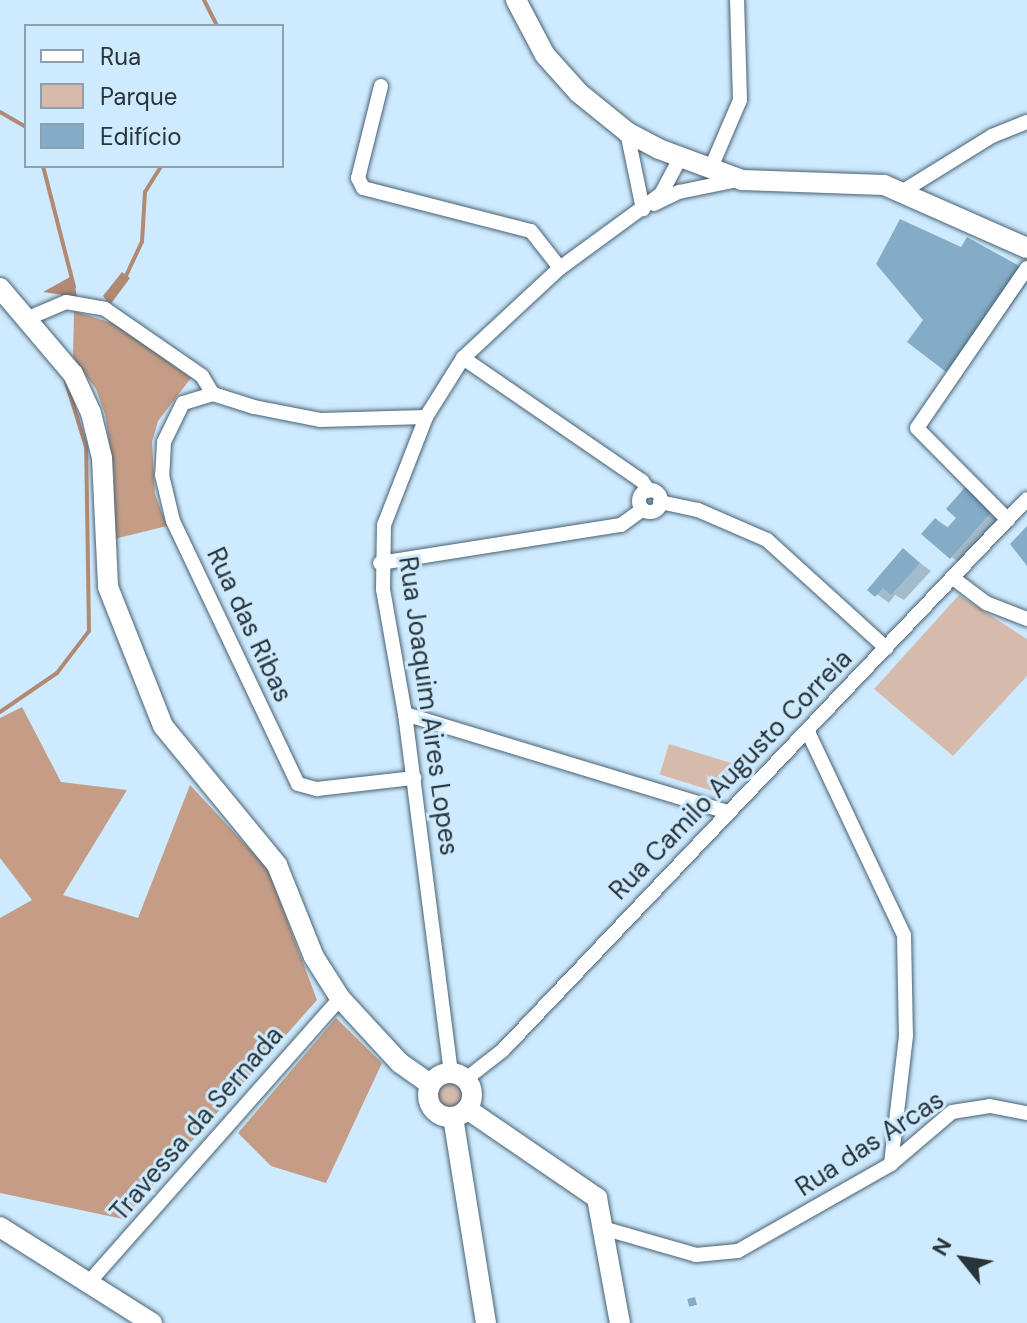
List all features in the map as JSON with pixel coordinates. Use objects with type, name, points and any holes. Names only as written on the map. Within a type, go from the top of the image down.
[{"type":"street","points":[[516,0],[545,55],[579,93],[627,132],[680,159],[742,180]]},
{"type":"street","points":[[710,170],[740,100],[737,0]]},
{"type":"street","points":[[381,86],[358,178],[363,188],[531,231],[560,268]]},
{"type":"street","points":[[900,193],[992,136],[1027,122]]},
{"type":"street","points":[[627,132],[643,209]]},
{"type":"street","points":[[643,209],[661,194],[680,159]]},
{"type":"street","points":[[643,209],[679,192],[742,180],[884,185],[1027,248]]},
{"type":"street","name":"Rua Joaquim Aires Lopes","points":[[458,1076],[380,563],[384,525],[426,417],[463,358],[560,268],[643,209]]},
{"type":"street","points":[[1008,520],[917,428],[1027,268]]},
{"type":"street","points":[[0,288],[73,374],[91,413],[102,458],[108,587],[163,726],[277,865],[314,957],[340,998],[400,1063],[430,1084]]},
{"type":"street","points":[[26,319],[66,302],[105,309],[202,376],[213,394],[320,420],[426,417]]},
{"type":"street","points":[[463,358],[642,481],[649,491],[658,494],[660,502]]},
{"type":"street","name":"Rua das Ribas","points":[[213,394],[183,403],[164,442],[162,475],[173,521],[298,784],[317,789],[414,778]]},
{"type":"street","points":[[643,509],[640,496],[649,491]]},
{"type":"street","name":"Rua Camilo Augusto Correia","points":[[458,1076],[503,1050],[1027,499]]},
{"type":"street","points":[[643,509],[652,512],[660,502]]},
{"type":"street","points":[[660,502],[698,510],[767,540],[886,648]]},
{"type":"street","points":[[380,563],[621,525],[643,509]]},
{"type":"street","points":[[953,578],[986,603],[1027,619]]},
{"type":"street","points":[[405,714],[728,812]]},
{"type":"street","points":[[808,732],[904,935],[906,1036],[891,1164]]},
{"type":"street","name":"Travessa da Sernada","points":[[90,1281],[340,998]]},
{"type":"street","points":[[430,1084],[458,1076],[472,1097],[460,1113],[486,1323]]},
{"type":"street","points":[[430,1084],[430,1105],[439,1115],[460,1113],[597,1198],[606,1229],[620,1323]]},
{"type":"street","name":"Rua das Arcas","points":[[606,1229],[696,1255],[738,1251],[891,1164],[952,1112],[990,1106],[1027,1113]]},
{"type":"street","points":[[0,1227],[90,1281],[152,1323]]},
{"type":"green space","points":[[959,595],[1027,639],[1027,676],[953,756],[874,689]]},
{"type":"green space","points":[[669,744],[732,763],[723,794],[660,775]]},
{"type":"green space","points":[[450,1081],[460,1085],[464,1095],[460,1105],[450,1109],[440,1105],[436,1095],[440,1085]]},
{"type":"shaded area","points":[[72,271],[77,297],[43,292],[70,277]]},
{"type":"shaded area","points":[[122,272],[130,278],[110,305],[103,296]]},
{"type":"shaded area","points":[[74,311],[118,325],[191,378],[158,421],[152,442],[155,494],[167,526],[114,539],[114,474],[105,414],[96,389],[73,358]]},
{"type":"shaded area","points":[[22,707],[61,782],[127,790],[63,895],[138,918],[190,785],[268,869],[317,1000],[123,1219],[0,1193],[0,918],[32,900],[0,858],[0,718]]},
{"type":"shaded area","points":[[336,1018],[382,1063],[326,1183],[271,1166],[238,1133]]},
{"type":"building","points":[[900,219],[961,247],[967,237],[1021,267],[946,372],[907,342],[923,320],[876,264]]},
{"type":"building","points":[[966,486],[993,510],[950,559],[921,534],[935,518],[947,528],[956,518],[946,509]]},
{"type":"building","points":[[1027,526],[1027,566],[1010,544]]},
{"type":"building","points":[[903,548],[920,563],[891,595],[883,588],[875,597],[867,590]]},
{"type":"building","points":[[695,1297],[697,1305],[689,1307],[687,1299]]},
{"type":"waterway","points":[[204,0],[216,24]]},
{"type":"waterway","points":[[0,112],[24,126]]},
{"type":"waterway","points":[[44,168],[74,287]]},
{"type":"waterway","points":[[125,278],[142,242],[145,192],[160,168]]},
{"type":"waterway","points":[[0,712],[57,673],[89,631],[86,447],[66,382]]}]
